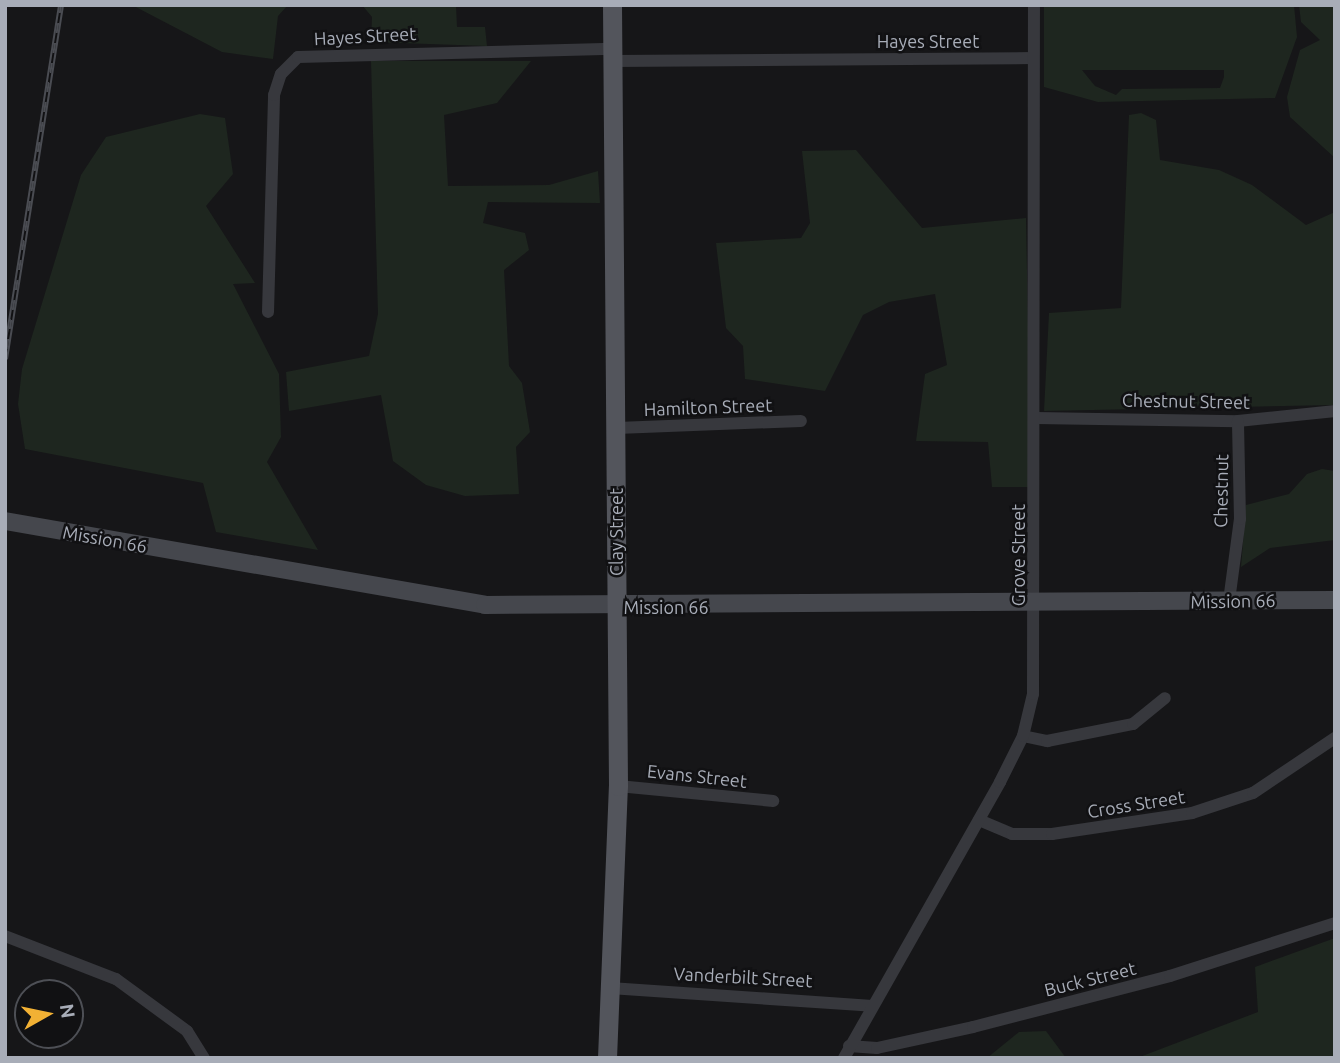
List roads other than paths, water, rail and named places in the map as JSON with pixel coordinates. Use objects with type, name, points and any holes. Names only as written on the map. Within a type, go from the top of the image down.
[{"type":"main road","name":"Clay Street","points":[[607,1058],[618,786],[612,5]]},
{"type":"street","name":"Grove Street","points":[[847,1052],[979,820],[1023,736],[1036,668],[1034,5]]},
{"type":"street","name":"Hayes Street","points":[[268,312],[274,95],[281,74],[298,57],[613,55],[1034,58]]},
{"type":"street","name":"Chestnut Street","points":[[1036,418],[1238,421],[1335,411]]},
{"type":"street","name":"Hamilton Street","points":[[617,428],[800,421]]},
{"type":"street","name":"Chestnut","points":[[1229,601],[1240,519],[1238,421]]},
{"type":"street","name":"Mission 66","points":[[5,521],[459,602],[615,607],[1335,600]]},
{"type":"street","points":[[1023,736],[1047,741],[1114,729],[1152,714],[1165,698]]},
{"type":"street","name":"Cross Street","points":[[979,820],[1012,834],[1052,834],[1192,813],[1253,793],[1292,771],[1335,738]]},
{"type":"street","name":"Evans Street","points":[[618,786],[773,801]]},
{"type":"street","name":"Buck Street","points":[[847,1052],[973,1027],[1170,976],[1335,923]]},
{"type":"street","points":[[5,936],[116,979],[187,1031],[204,1058]]},
{"type":"street","name":"Vanderbilt Street","points":[[610,988],[873,1006]]},
{"type":"railway","points":[[5,359],[61,5]]}]
